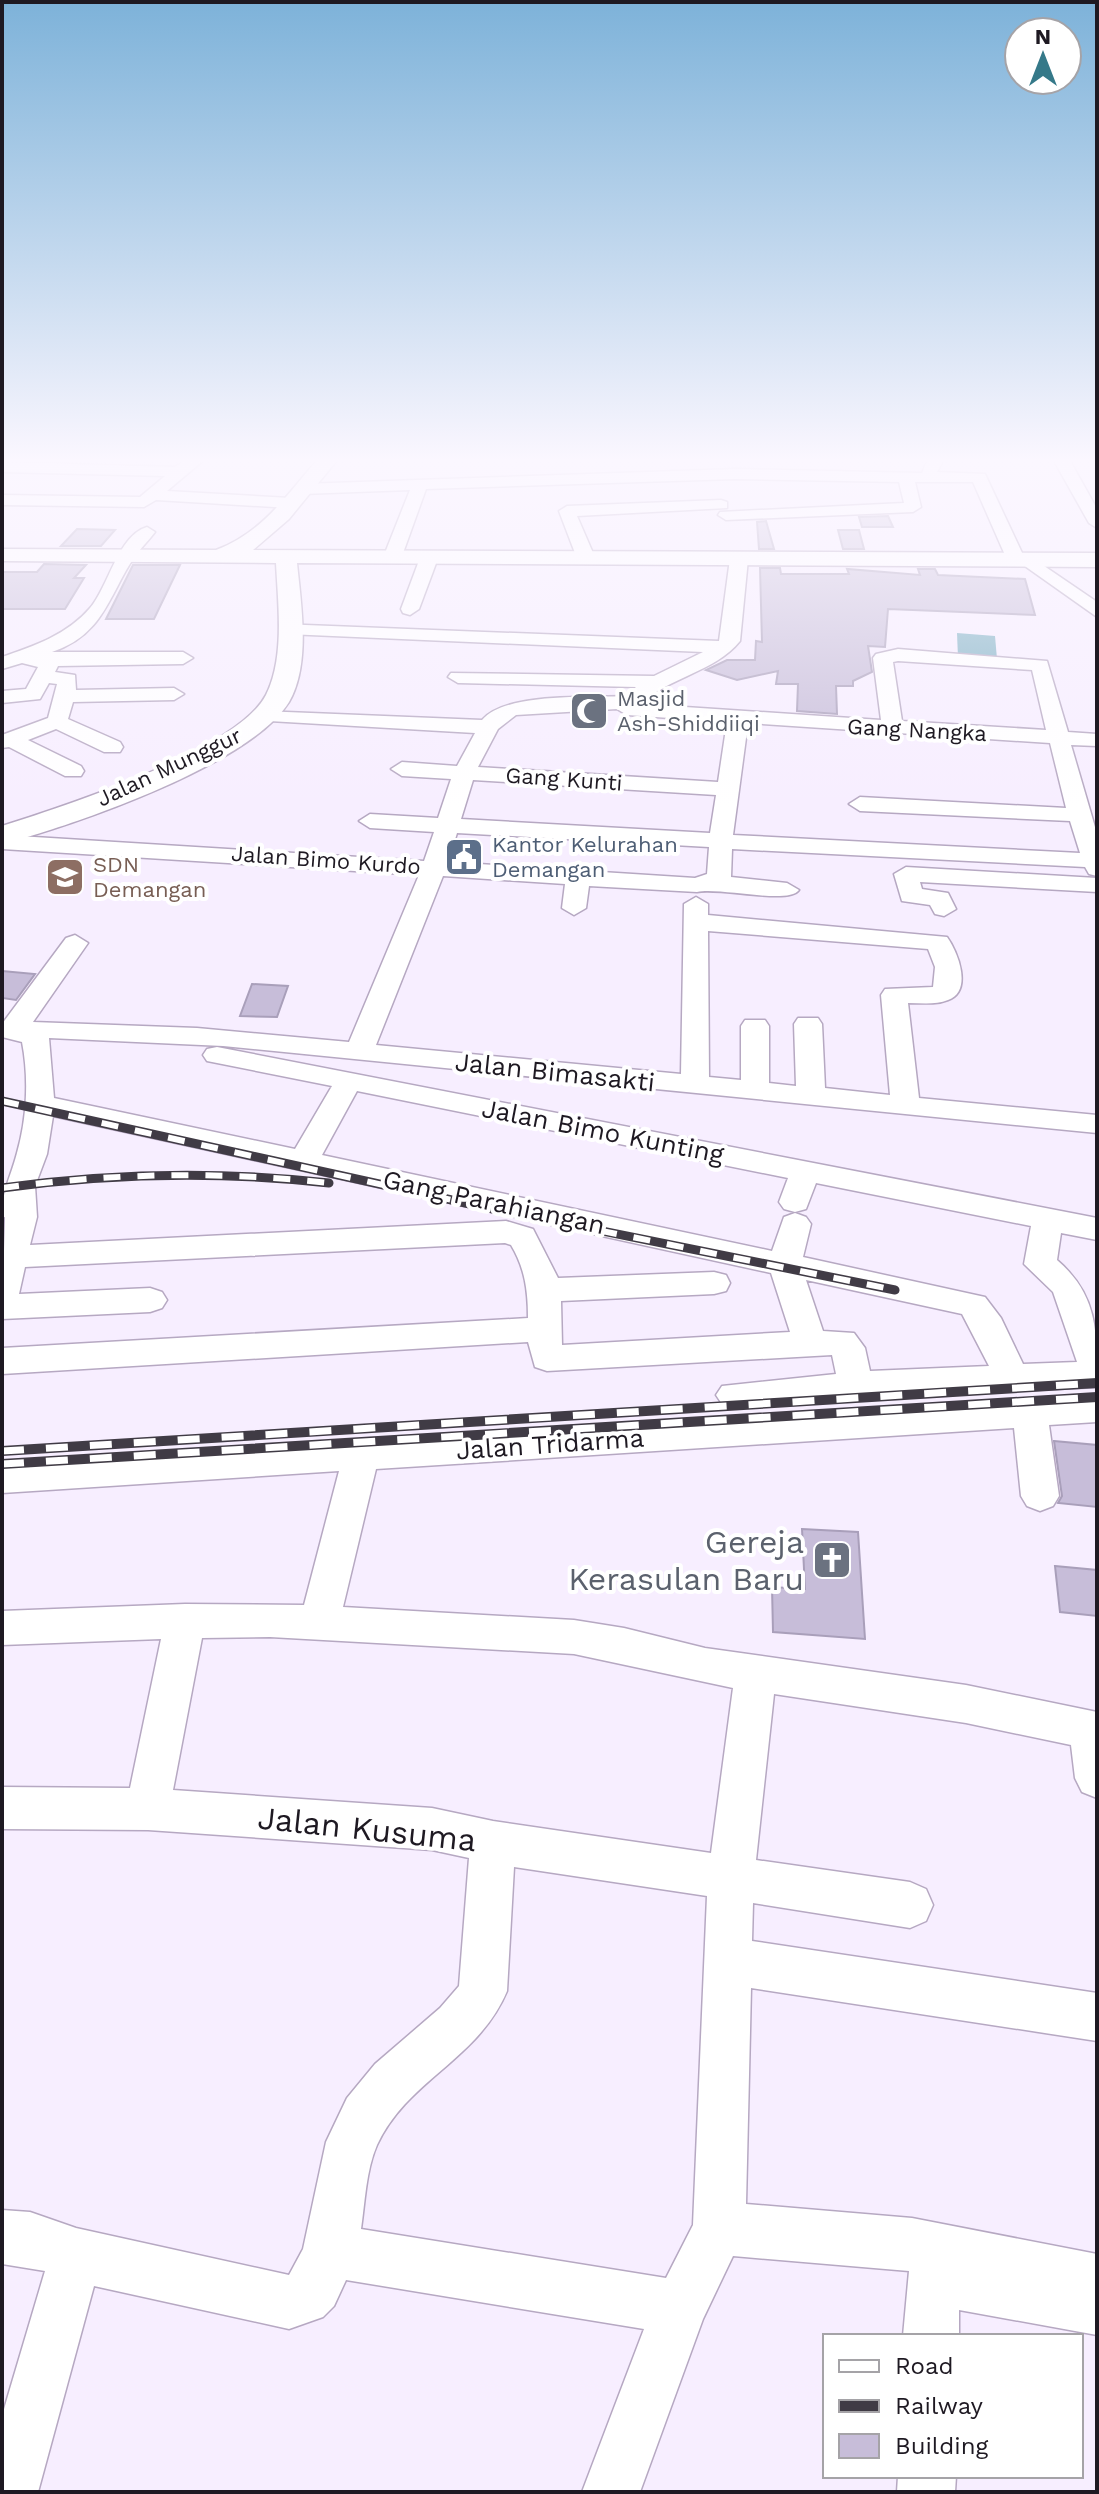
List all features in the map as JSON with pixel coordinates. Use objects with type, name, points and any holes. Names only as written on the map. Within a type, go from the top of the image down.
[{"type":"main road","name":"Jalan Munggur","points":[[2,836],[80,809],[205,754],[269,715],[280,697],[285,673],[287,575]]},
{"type":"street","points":[[2,697],[33,695],[51,661],[98,611],[116,575]]},
{"type":"street","points":[[422,575],[411,606],[438,604]]},
{"type":"street","points":[[359,1052],[434,868],[464,773],[488,727],[497,716],[512,709],[630,702],[660,681],[725,647],[730,641],[730,575]]},
{"type":"street","points":[[1047,575],[1097,611]]},
{"type":"street","points":[[287,628],[725,647]]},
{"type":"street","points":[[430,658],[439,635]]},
{"type":"street","points":[[893,729],[883,660],[887,656],[1040,665],[1096,869]]},
{"type":"street","points":[[5,662],[183,658]]},
{"type":"street","points":[[51,661],[68,679],[57,722]]},
{"type":"street","points":[[458,677],[660,681]]},
{"type":"street","points":[[64,696],[174,694]]},
{"type":"street","name":"Gang Nangka","points":[[630,702],[626,707],[632,710],[1097,740]]},
{"type":"street","points":[[269,715],[488,727]]},
{"type":"street","points":[[695,1086],[696,922],[705,883],[719,878],[727,789],[738,718]]},
{"type":"street","points":[[6,741],[57,722],[112,747]]},
{"type":"street","points":[[6,741],[73,771]]},
{"type":"street","name":"Gang Kunti","points":[[402,769],[727,789]]},
{"type":"street","points":[[860,804],[1079,815]]},
{"type":"street","points":[[370,821],[899,850],[1096,869]]},
{"type":"street","name":"Jalan Bimo Kurdo","points":[[2,836],[787,890]]},
{"type":"street","points":[[899,850],[911,896],[939,898],[944,909]]},
{"type":"street","points":[[906,874],[1096,869]]},
{"type":"street","points":[[574,908],[578,878]]},
{"type":"street","points":[[696,922],[938,942],[948,967],[946,991],[938,995],[894,995],[906,1106]]},
{"type":"street","points":[[2,1298],[21,1217],[12,1198],[41,1104],[35,1037],[8,1030],[75,943]]},
{"type":"street","points":[[808,1024],[811,1096]]},
{"type":"street","points":[[755,1026],[755,1091]]},
{"type":"street","name":"Jalan Bimasakti","points":[[8,1030],[71,1029],[109,1034],[223,1038],[1097,1124]]},
{"type":"street","name":"Jalan Bimo Kunting","points":[[109,1034],[1097,1229]]},
{"type":"street","points":[[303,1161],[349,1081]]},
{"type":"street","name":"Gang Parahiangan","points":[[41,1104],[973,1305],[979,1310],[1012,1378]]},
{"type":"street","points":[[805,1171],[785,1265],[810,1342]]},
{"type":"street","points":[[734,1395],[1097,1372],[1067,1286],[1061,1277],[1040,1264],[1048,1219]]},
{"type":"street","points":[[13,1257],[506,1232],[522,1237],[544,1276],[545,1324],[542,1329],[547,1358],[842,1342],[848,1348],[856,1385]]},
{"type":"street","points":[[546,1290],[714,1283]]},
{"type":"street","points":[[2,1307],[150,1300]]},
{"type":"street","points":[[2,1361],[542,1329]]},
{"type":"street","name":"Jalan Tridarma","points":[[2,1478],[1097,1409]]},
{"type":"street","points":[[1030,1414],[1040,1496]]},
{"type":"street","points":[[319,1623],[361,1455]]},
{"type":"street","points":[[148,1809],[185,1621]]},
{"type":"street","points":[[2,1628],[185,1621],[319,1623],[574,1637],[756,1673],[966,1704],[1094,1731],[1097,1778]]},
{"type":"street","points":[[611,2492],[680,2308],[719,2228],[731,1876],[756,1673]]},
{"type":"street","name":"Jalan Kusuma","points":[[2,1808],[148,1809],[432,1829],[493,1842],[910,1905]]},
{"type":"street","points":[[2,2237],[30,2239],[76,2255],[294,2303],[306,2298],[324,2272],[331,2251],[340,2179],[362,2122],[383,2092],[424,2051],[475,2011],[483,1991],[493,1842]]},
{"type":"street","points":[[730,1961],[1097,2017]]},
{"type":"street","points":[[719,2228],[912,2245],[1097,2281]]},
{"type":"street","points":[[331,2251],[680,2308]]},
{"type":"street","points":[[9,2492],[76,2255]]},
{"type":"street","points":[[931,2334],[933,2278],[1097,2308]]},
{"type":"water","points":[[957,633],[995,636],[997,659],[958,658]]},
{"type":"building","points":[[2,575],[84,578],[65,609],[2,609]]},
{"type":"building","points":[[128,575],[175,575],[154,619],[106,619]]},
{"type":"building","points":[[760,575],[946,575],[1025,579],[1035,615],[888,609],[885,647],[868,646],[872,672],[853,681],[853,686],[836,686],[837,714],[797,711],[798,684],[776,684],[778,671],[737,680],[706,670],[727,660],[755,660],[756,641],[762,642]]},
{"type":"building","points":[[2,971],[35,974],[16,1000],[2,998]]},
{"type":"building","points":[[252,984],[288,986],[277,1017],[240,1016]]},
{"type":"building","points":[[1054,1441],[1097,1445],[1097,1507],[1058,1503],[1062,1496]]},
{"type":"building","name":"Gereja Kerasulan Baru","points":[[802,1529],[858,1532],[865,1639],[773,1632],[772,1587],[805,1589]]},
{"type":"building","points":[[1055,1566],[1097,1570],[1097,1616],[1060,1612]]},
{"type":"railway","points":[[2,1101],[488,1208],[895,1290]]},
{"type":"railway","points":[[2,1188],[84,1179],[166,1175],[329,1183]]},
{"type":"railway","points":[[2,1451],[1097,1383]]},
{"type":"railway","points":[[2,1464],[1097,1397]]},
{"type":"place","name":"Masjid Ash-Shiddiiqi","points":[[589,711]]},
{"type":"place","name":"Kantor Kelurahan Demangan","points":[[464,857]]},
{"type":"place","name":"SDN Demangan","points":[[65,877]]},
{"type":"place","name":"Gereja Kerasulan Baru","points":[[832,1560]]}]
